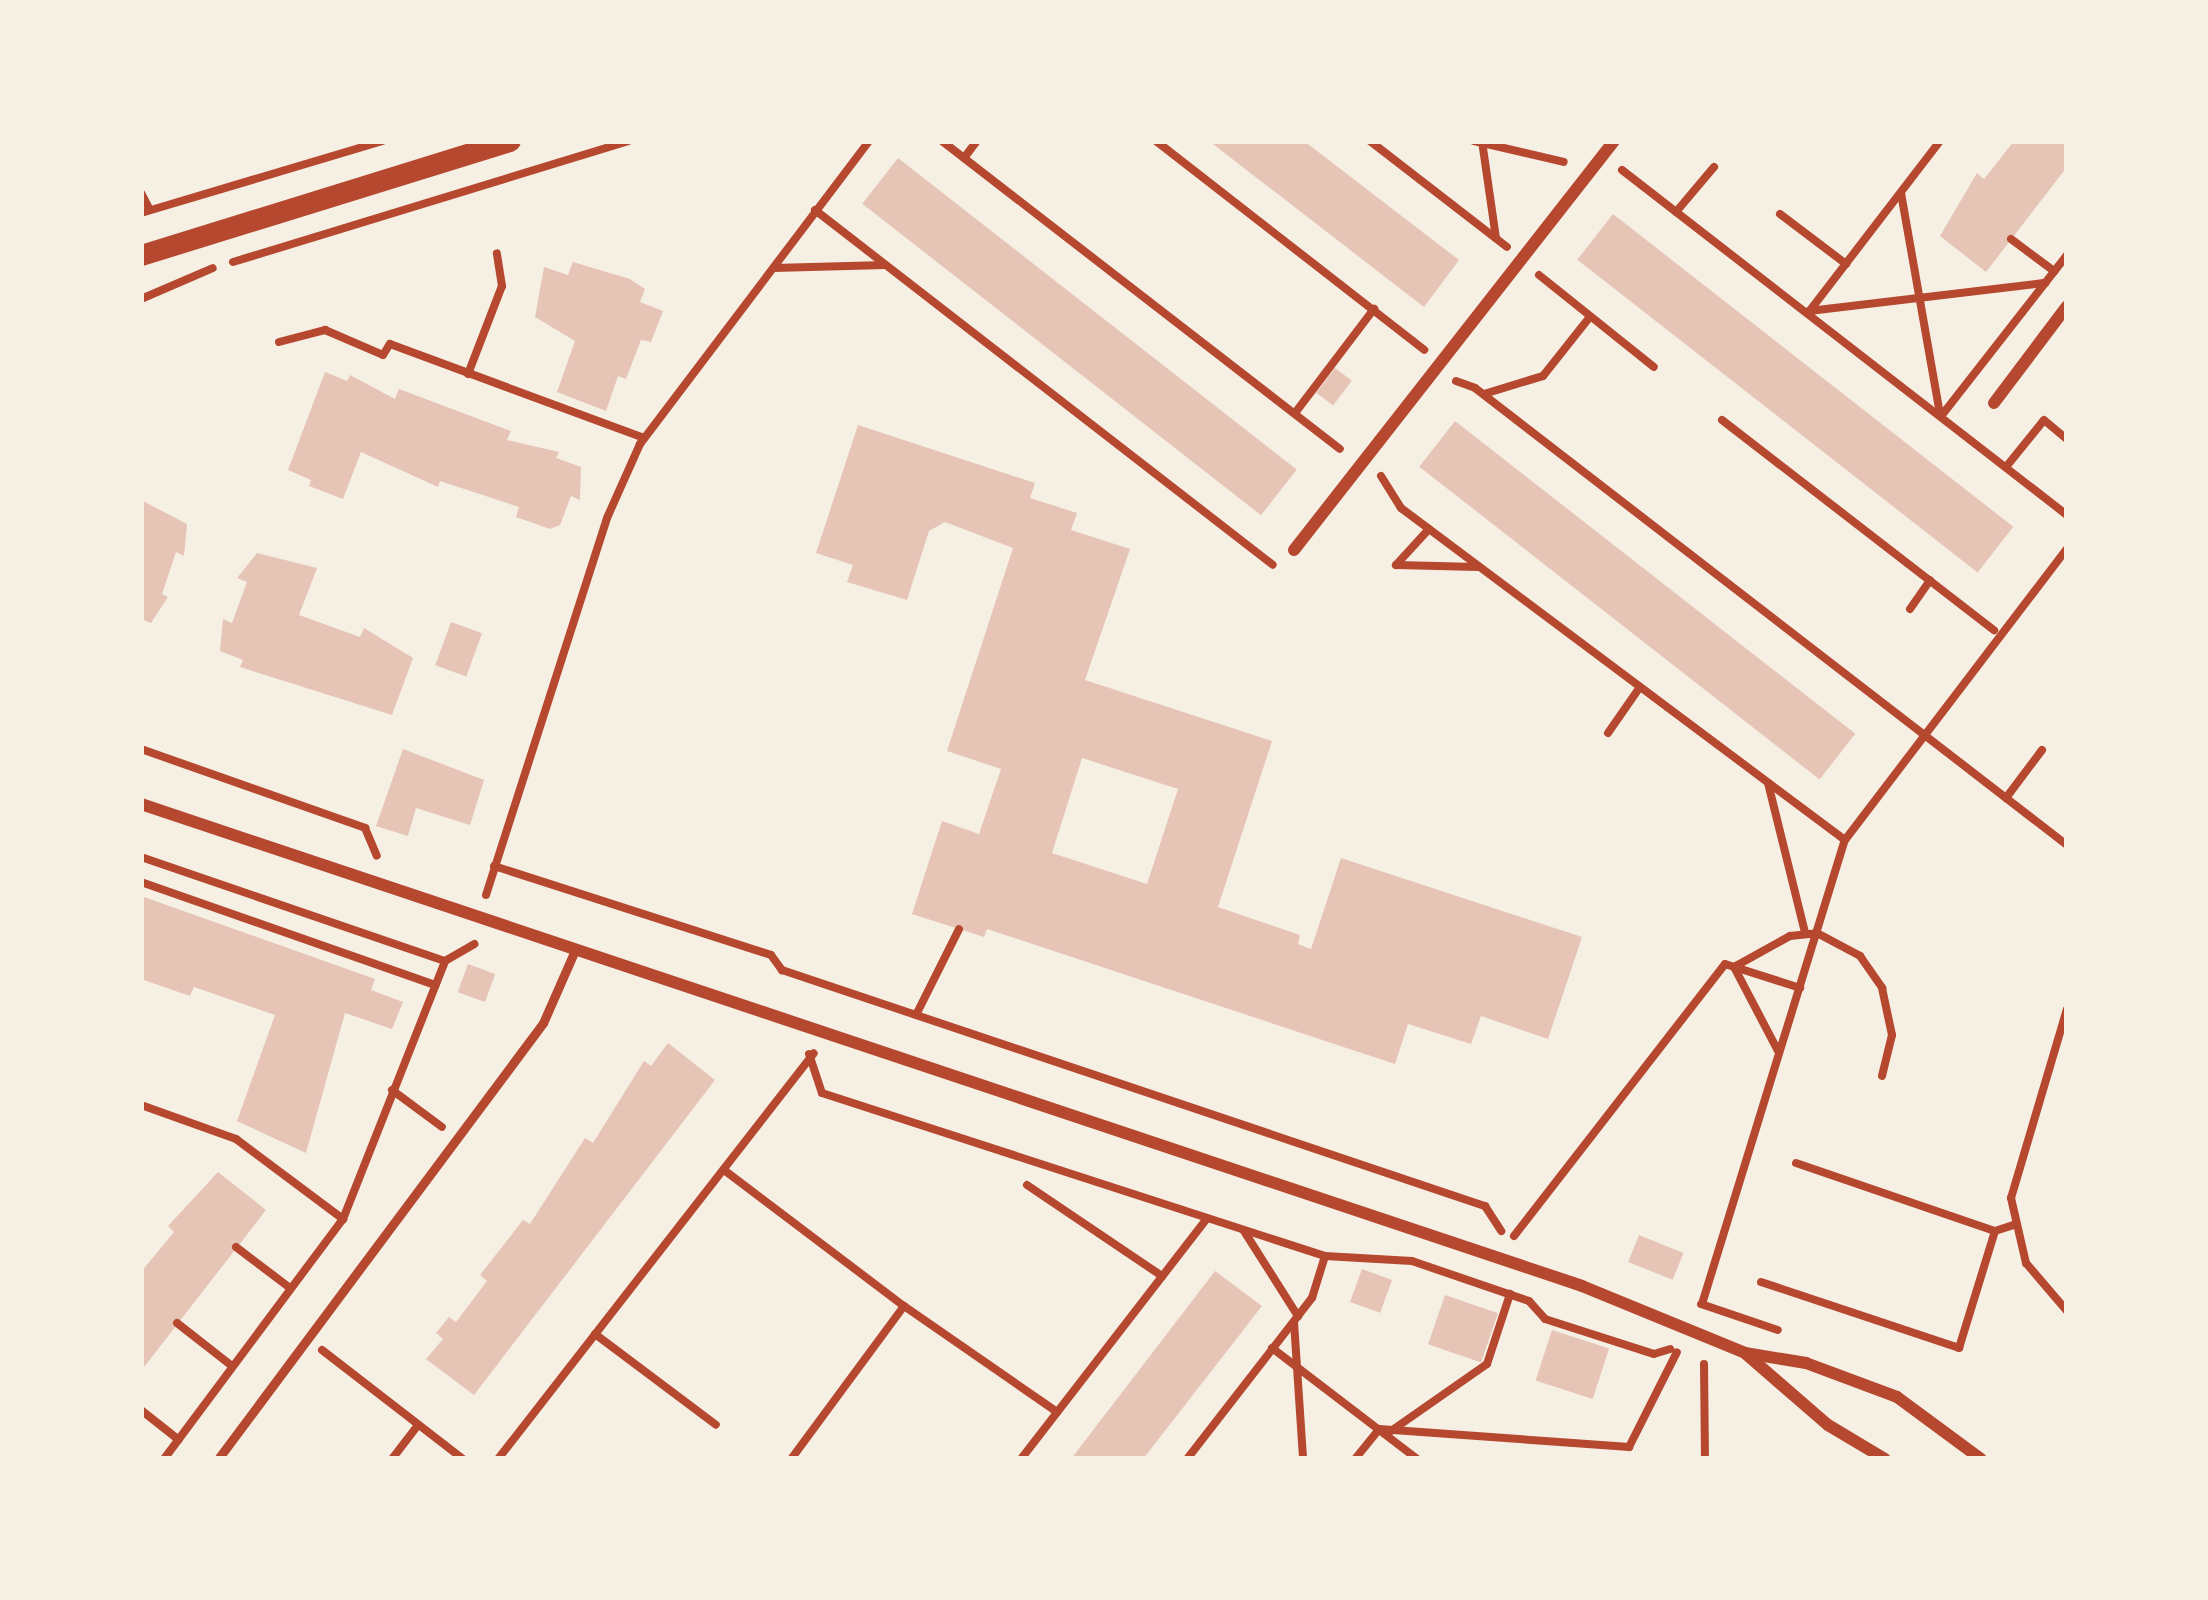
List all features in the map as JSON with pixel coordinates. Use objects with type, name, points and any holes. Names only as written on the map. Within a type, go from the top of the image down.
[{"type":"street","points":[[141,256],[510,141]]},
{"type":"street","points":[[1294,550],[1614,141]]},
{"type":"street","points":[[1994,404],[2067,306]]},
{"type":"street","points":[[141,805],[1582,1286],[1745,1353],[1805,1363],[1897,1397],[1981,1459]]},
{"type":"street","points":[[1745,1353],[1828,1425],[1885,1459]]},
{"type":"lane","points":[[218,1459],[543,1023],[575,950]]},
{"type":"path","points":[[141,193],[145,212],[382,141]]},
{"type":"path","points":[[141,299],[213,268],[628,141]]},
{"type":"path","points":[[869,141],[644,438],[607,518],[494,866],[771,955],[782,970],[1485,1206],[1514,1236],[1534,1244]]},
{"type":"path","points":[[943,141],[1341,446],[1326,468]]},
{"type":"path","points":[[964,158],[977,141]]},
{"type":"path","points":[[1156,141],[1421,344]]},
{"type":"path","points":[[1370,141],[1499,241],[1480,142],[1564,162]]},
{"type":"path","points":[[1809,312],[1940,141]]},
{"type":"path","points":[[1605,183],[1618,166],[2067,515]]},
{"type":"path","points":[[1676,212],[1714,167]]},
{"type":"path","points":[[1900,193],[1915,298],[1941,416]]},
{"type":"path","points":[[815,210],[1259,555],[1272,538]]},
{"type":"path","points":[[1780,214],[1846,264]]},
{"type":"path","points":[[2011,239],[2054,271]]},
{"type":"path","points":[[468,374],[502,286],[497,253]]},
{"type":"path","points":[[1941,416],[2067,255]]},
{"type":"path","points":[[773,268],[886,265]]},
{"type":"path","points":[[1540,266],[1542,281],[1654,367]]},
{"type":"path","points":[[1809,312],[2045,283]]},
{"type":"path","points":[[1295,412],[1374,309]]},
{"type":"path","points":[[1483,394],[1543,376],[1589,318]]},
{"type":"path","points":[[279,342],[326,330],[383,356],[390,344],[644,438]]},
{"type":"path","points":[[1446,387],[1463,381],[1483,394],[2067,845]]},
{"type":"path","points":[[1722,420],[1994,630]]},
{"type":"path","points":[[2006,467],[2044,420],[2067,440]]},
{"type":"path","points":[[1393,457],[1380,474],[1402,508],[1845,840]]},
{"type":"path","points":[[1429,529],[1396,565],[1480,567]]},
{"type":"path","points":[[1702,1304],[1799,988],[1811,933],[1845,840],[2067,549]]},
{"type":"path","points":[[1910,609],[1930,580]]},
{"type":"path","points":[[1608,733],[1640,687]]},
{"type":"path","points":[[141,749],[365,828],[378,858],[398,865]]},
{"type":"path","points":[[2006,798],[2042,750]]},
{"type":"path","points":[[1767,782],[1811,933],[1860,956],[1882,988],[1892,1035],[1882,1076]]},
{"type":"path","points":[[142,859],[446,961]]},
{"type":"path","points":[[141,882],[435,985]]},
{"type":"path","points":[[473,889],[486,894]]},
{"type":"path","points":[[916,1015],[959,929]]},
{"type":"path","points":[[1734,967],[1811,933]]},
{"type":"path","points":[[164,1459],[343,1219],[446,961],[472,942],[490,949]]},
{"type":"path","points":[[1514,1236],[1725,964],[1799,988]]},
{"type":"path","points":[[1734,967],[1779,1054]]},
{"type":"path","points":[[499,1459],[813,1055],[835,988]]},
{"type":"path","points":[[2067,1009],[2014,1185],[2013,1225],[2039,1284],[2067,1311]]},
{"type":"path","points":[[790,1048],[813,1055]]},
{"type":"path","points":[[813,1055],[822,1093],[1325,1256],[1412,1261],[1510,1294],[1545,1319],[1654,1354],[1677,1352],[1724,1374]]},
{"type":"path","points":[[392,1090],[458,1138]]},
{"type":"path","points":[[141,1105],[236,1139],[343,1219]]},
{"type":"path","points":[[1796,1163],[1995,1231],[2013,1225]]},
{"type":"path","points":[[724,1170],[904,1306],[1058,1412]]},
{"type":"path","points":[[1027,1185],[1162,1276]]},
{"type":"path","points":[[1021,1459],[1207,1218]]},
{"type":"path","points":[[1243,1230],[1296,1318],[1303,1459]]},
{"type":"path","points":[[1761,1282],[1959,1348],[1995,1231]]},
{"type":"path","points":[[236,1247],[290,1288]]},
{"type":"path","points":[[1192,1457],[1296,1318],[1325,1256]]},
{"type":"path","points":[[1390,1432],[1486,1364],[1510,1294]]},
{"type":"path","points":[[1681,1296],[1790,1334]]},
{"type":"path","points":[[791,1459],[904,1306]]},
{"type":"path","points":[[272,1312],[463,1459]]},
{"type":"path","points":[[177,1323],[232,1366]]},
{"type":"path","points":[[596,1334],[716,1425]]},
{"type":"path","points":[[1272,1348],[1417,1459]]},
{"type":"path","points":[[1379,1429],[1628,1447],[1677,1352]]},
{"type":"path","points":[[1704,1364],[1705,1459]]},
{"type":"path","points":[[141,1410],[178,1440]]},
{"type":"path","points":[[392,1459],[418,1425]]},
{"type":"path","points":[[1355,1459],[1379,1429]]},
{"type":"building","points":[[1209,141],[1304,141],[1459,260],[1424,307]]},
{"type":"building","points":[[2014,141],[2067,141],[2067,167],[1986,272],[1940,236],[1977,173],[1984,179]]},
{"type":"building","points":[[898,158],[1297,470],[1261,515],[862,204]]},
{"type":"building","points":[[1613,214],[2013,527],[1978,572],[1577,260]]},
{"type":"building","points":[[573,262],[630,279],[645,289],[640,302],[663,311],[651,342],[641,340],[626,379],[618,376],[606,411],[557,392],[575,341],[535,317],[544,267],[568,275]]},
{"type":"building","points":[[1335,368],[1352,381],[1333,405],[1316,393]]},
{"type":"building","points":[[325,372],[347,381],[350,375],[395,399],[399,389],[511,431],[507,440],[559,452],[556,458],[581,467],[580,500],[571,496],[560,525],[550,529],[516,517],[519,507],[440,481],[438,487],[361,452],[343,499],[309,486],[311,480],[288,470]]},
{"type":"building","points":[[1455,421],[1855,734],[1820,779],[1419,467]]},
{"type":"building","points":[[858,425],[1035,483],[1030,498],[1077,513],[1071,530],[1130,549],[1085,680],[1272,741],[1218,907],[1300,935],[1298,944],[1311,949],[1341,858],[1582,937],[1548,1039],[1481,1016],[1471,1044],[1408,1024],[1395,1064],[987,929],[984,937],[912,914],[942,821],[979,834],[1001,769],[947,751],[1013,548],[945,522],[929,531],[907,600],[847,582],[853,565],[816,553]],"holes":[[[1082,758],[1178,789],[1147,884],[1052,853]]]},
{"type":"building","points":[[141,500],[187,524],[184,556],[176,552],[162,594],[168,597],[151,623],[141,619]]},
{"type":"building","points":[[257,553],[317,568],[299,615],[360,637],[364,628],[413,658],[392,715],[240,667],[243,660],[220,651],[223,619],[232,623],[247,582],[237,578]]},
{"type":"building","points":[[451,622],[482,633],[466,677],[435,665]]},
{"type":"building","points":[[403,749],[484,780],[470,825],[416,808],[408,836],[376,826]]},
{"type":"building","points":[[144,897],[375,979],[371,990],[403,1002],[392,1029],[345,1013],[306,1153],[237,1121],[275,1015],[194,987],[190,996],[141,979]]},
{"type":"building","points":[[468,964],[495,974],[485,1002],[458,992]]},
{"type":"building","points":[[668,1043],[715,1080],[474,1395],[426,1359],[443,1339],[436,1333],[449,1317],[456,1322],[487,1281],[480,1275],[523,1220],[530,1224],[585,1138],[593,1143],[644,1061],[651,1066]]},
{"type":"building","points":[[218,1172],[266,1210],[141,1371],[141,1272],[174,1232],[168,1226]]},
{"type":"building","points":[[1639,1235],[1684,1253],[1673,1280],[1628,1262]]},
{"type":"building","points":[[1362,1269],[1392,1280],[1380,1313],[1350,1302]]},
{"type":"building","points":[[1215,1271],[1262,1306],[1143,1459],[1071,1459]]},
{"type":"building","points":[[1445,1295],[1498,1313],[1481,1362],[1428,1344]]},
{"type":"building","points":[[1552,1330],[1609,1349],[1593,1399],[1536,1380]]}]
